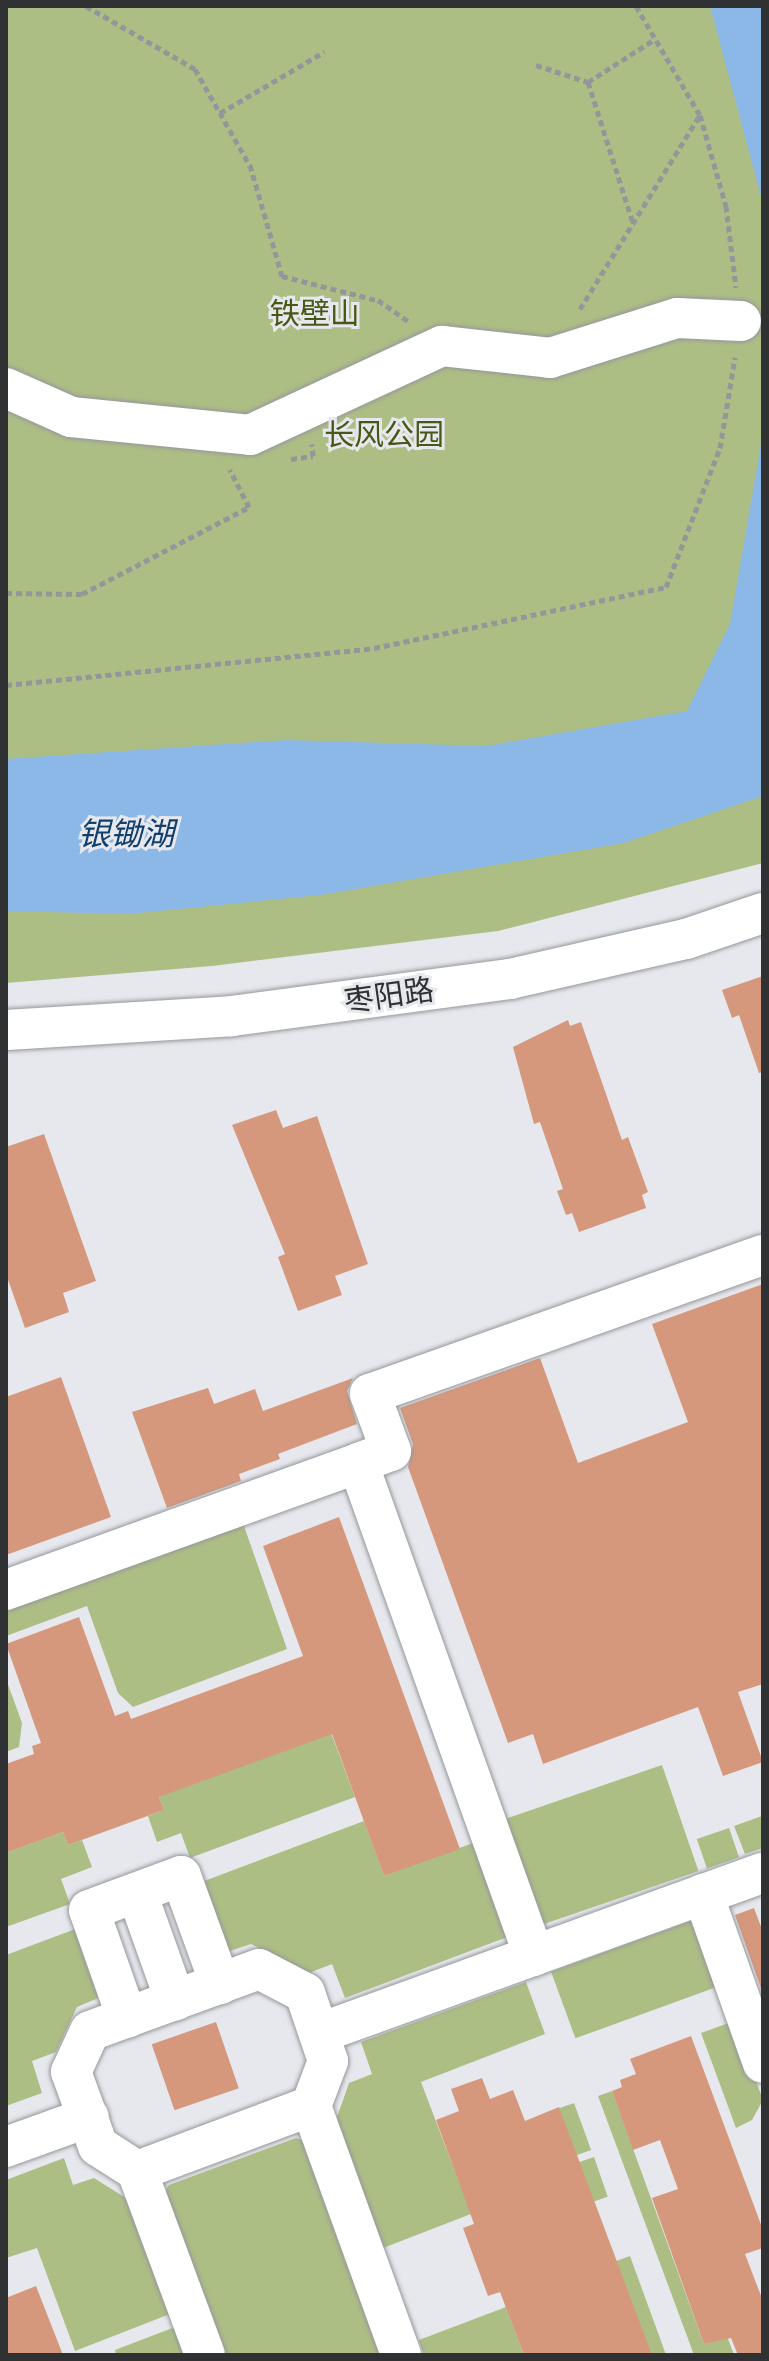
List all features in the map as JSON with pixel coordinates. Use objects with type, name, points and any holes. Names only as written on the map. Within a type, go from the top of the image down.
[{"type":"street","points":[[6,388],[71,417],[250,435],[442,346],[550,358],[677,318],[741,321]]},
{"type":"street","name":"枣阳路","points":[[6,1030],[232,1016],[510,979],[686,939],[763,913]]},
{"type":"street","points":[[6,1590],[391,1451],[370,1394],[763,1255]]},
{"type":"street","points":[[358,1463],[534,1956]]},
{"type":"street","points":[[320,2033],[763,1873]]},
{"type":"street","points":[[127,2018],[89,1910],[181,1876],[220,1984]]},
{"type":"street","points":[[137,1893],[175,2000]]},
{"type":"street","points":[[703,1894],[763,2063]]},
{"type":"street","points":[[205,2355],[137,2171],[98,2146],[71,2072],[90,2031],[259,1969],[305,1993],[320,2033],[328,2061],[311,2106],[401,2355]]},
{"type":"street","points":[[137,2171],[311,2106]]},
{"type":"street","points":[[6,2147],[89,2117]]},
{"type":"path","points":[[86,6],[195,69],[250,166]]},
{"type":"path","points":[[6,685],[374,648],[666,587],[720,448],[741,321],[726,206],[700,115],[636,6]]},
{"type":"path","points":[[588,82],[655,39]]},
{"type":"path","points":[[220,113],[324,52]]},
{"type":"path","points":[[536,65],[588,82]]},
{"type":"path","points":[[588,82],[633,223]]},
{"type":"path","points":[[550,358],[700,115]]},
{"type":"path","points":[[248,156],[282,276],[380,301]]},
{"type":"path","points":[[285,460],[313,456],[311,407]]},
{"type":"path","points":[[6,593],[82,594],[249,507],[229,467],[243,465]]},
{"type":"green space","name":"长风公园","points":[[6,6],[763,6],[763,863],[498,931],[212,966],[6,983]]},
{"type":"green space","points":[[243,1523],[287,1649],[133,1707],[118,1693],[87,1606],[6,1636],[6,1608]]},
{"type":"green space","points":[[6,1679],[22,1723],[19,1747],[6,1752]]},
{"type":"green space","points":[[324,1714],[355,1797],[190,1858],[181,1833],[157,1842],[148,1816],[164,1810],[159,1797]]},
{"type":"green space","points":[[662,1765],[698,1871],[534,1928],[497,1822]]},
{"type":"green space","points":[[762,1816],[763,1848],[745,1854],[734,1826]]},
{"type":"green space","points":[[364,1821],[384,1876],[481,1840],[515,1934],[345,1998],[332,1964],[309,1973],[251,1944],[224,1953],[199,1883]]},
{"type":"green space","points":[[729,1828],[739,1857],[707,1868],[697,1839]]},
{"type":"green space","points":[[63,1832],[68,1845],[82,1840],[92,1867],[61,1879],[70,1904],[6,1927],[6,1853]]},
{"type":"green space","points":[[693,1920],[717,1987],[575,2038],[551,1972]]},
{"type":"green space","points":[[78,1928],[103,1996],[77,2007],[56,2052],[32,2061],[42,2093],[6,2106],[6,1955]]},
{"type":"green space","points":[[526,1982],[545,2034],[421,2082],[471,2214],[383,2248],[336,2120],[349,2083],[372,2074],[361,2042]]},
{"type":"green space","points":[[734,2021],[763,2100],[752,2120],[736,2128],[701,2033]]},
{"type":"green space","points":[[612,2091],[704,2344],[727,2336],[734,2355],[694,2355],[598,2096]]},
{"type":"green space","points":[[574,2103],[591,2150],[569,2158],[552,2111]]},
{"type":"green space","points":[[296,2138],[307,2142],[385,2355],[224,2355],[164,2193],[169,2185]]},
{"type":"green space","points":[[594,2157],[608,2197],[586,2204],[572,2164]]},
{"type":"green space","points":[[64,2158],[73,2185],[94,2178],[129,2200],[170,2314],[75,2351],[37,2248],[6,2258],[6,2180]]},
{"type":"green space","points":[[630,2256],[666,2355],[643,2355],[609,2264]]},
{"type":"green space","points":[[506,2307],[524,2355],[424,2355],[419,2340]]},
{"type":"green space","points":[[175,2327],[185,2355],[116,2355],[115,2350]]},
{"type":"water","points":[[710,6],[763,6],[763,204]]},
{"type":"water","name":"银锄湖","points":[[763,432],[763,796],[624,843],[321,895],[128,914],[6,911],[6,759],[287,740],[486,746],[687,711],[730,624]]},
{"type":"building","points":[[763,976],[763,1072],[759,1073],[739,1015],[732,1018],[722,990]]},
{"type":"building","points":[[568,1020],[570,1026],[581,1022],[622,1140],[628,1137],[648,1192],[642,1195],[646,1208],[579,1232],[572,1213],[566,1215],[557,1191],[563,1189],[540,1122],[534,1124],[513,1047]]},
{"type":"building","points":[[276,1110],[283,1128],[317,1116],[368,1264],[335,1276],[342,1295],[298,1311],[278,1257],[285,1254],[232,1125]]},
{"type":"building","points":[[44,1134],[96,1281],[63,1293],[69,1312],[25,1328],[6,1274],[6,1147]]},
{"type":"building","points":[[763,1284],[763,1684],[738,1692],[763,1762],[723,1776],[698,1707],[543,1764],[533,1734],[508,1743],[408,1467],[413,1444],[400,1408],[540,1358],[578,1463],[688,1422],[652,1324]]},
{"type":"building","points":[[61,1377],[111,1517],[6,1555],[6,1397]]},
{"type":"building","points":[[353,1378],[347,1391],[357,1424],[278,1454],[280,1459],[239,1474],[241,1481],[167,1508],[132,1412],[208,1388],[214,1404],[255,1389],[263,1411]]},
{"type":"building","points":[[339,1517],[460,1849],[384,1876],[332,1734],[159,1797],[164,1810],[68,1845],[63,1832],[6,1853],[6,1764],[34,1754],[32,1746],[41,1743],[6,1644],[79,1617],[115,1716],[128,1711],[131,1719],[303,1656],[263,1546]]},
{"type":"building","points":[[754,1908],[763,1932],[763,1994],[735,1915]]},
{"type":"building","points":[[216,2022],[239,2088],[174,2110],[152,2044]]},
{"type":"building","points":[[691,2036],[763,2230],[763,2248],[745,2254],[763,2301],[763,2355],[738,2355],[731,2338],[704,2344],[652,2198],[678,2189],[660,2140],[633,2150],[612,2091],[622,2087],[620,2080],[636,2074],[630,2059]]},
{"type":"building","points":[[482,2078],[490,2099],[513,2090],[525,2121],[559,2107],[652,2355],[524,2355],[500,2292],[488,2296],[463,2228],[474,2224],[436,2120],[459,2111],[451,2089]]},
{"type":"building","points":[[36,2286],[63,2355],[6,2355],[6,2298]]},
{"type":"park label","name":"铁壁山","points":[[315,314]]}]
